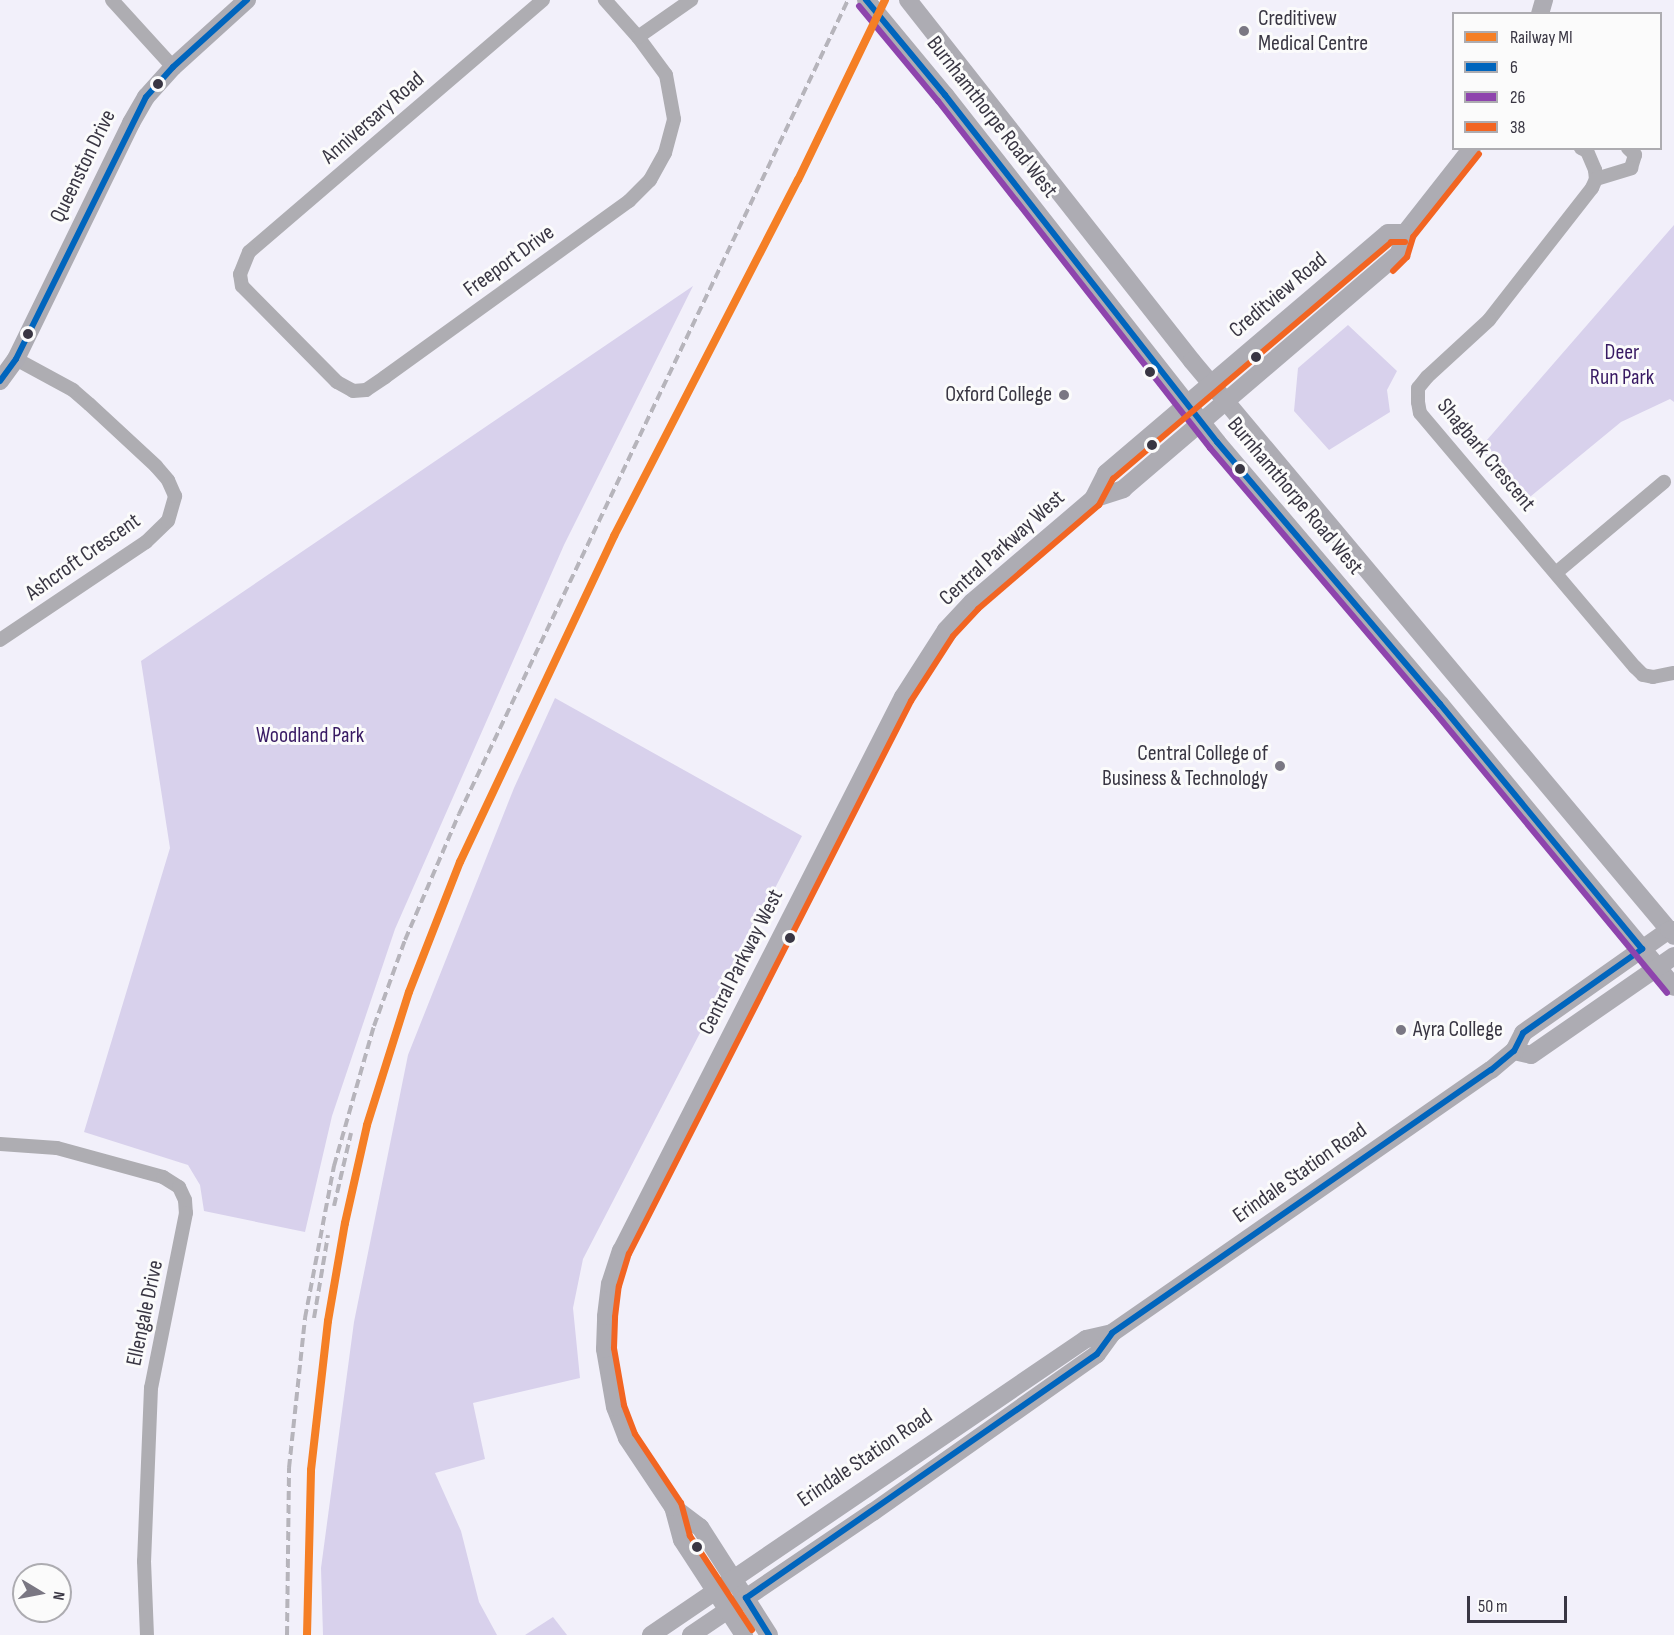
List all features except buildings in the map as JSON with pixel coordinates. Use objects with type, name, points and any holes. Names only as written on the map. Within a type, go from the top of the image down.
[{"type":"street","points":[[112,0],[173,67]]},
{"type":"street","name":"Queenston Drive","points":[[0,381],[16,359],[130,123],[146,97],[173,67],[247,0]]},
{"type":"street","name":"Anniversary Road","points":[[240,274],[249,252],[543,0]]},
{"type":"street","name":"Freeport Drive","points":[[240,274],[242,286],[337,382],[353,391],[366,390],[629,201],[650,180],[670,139],[674,119],[673,103],[666,75],[638,37],[605,0]]},
{"type":"street","points":[[638,37],[691,0]]},
{"type":"street","name":"Burnhamthorpe Road West","points":[[866,0],[945,95],[1187,404],[1440,704],[1674,987]]},
{"type":"street","name":"Burnhamthorpe Road West","points":[[908,0],[1211,384],[1672,932]]},
{"type":"street","name":"Creditview Road","points":[[1202,422],[1399,253],[1405,232],[1470,150]]},
{"type":"street","points":[[1584,150],[1595,170],[1596,179],[1631,168],[1635,155],[1630,150]]},
{"type":"street","name":"Shagbark Crescent","points":[[1596,179],[1592,188],[1489,320],[1426,377],[1417,394],[1420,413],[1643,675],[1653,677],[1674,673]]},
{"type":"street","name":"Creditview Road","points":[[1187,404],[1388,233],[1405,232]]},
{"type":"street","name":"Ashcroft Crescent","points":[[0,640],[146,542],[168,521],[175,496],[168,480],[156,466],[73,390],[16,359]]},
{"type":"street","name":"Central Parkway West","points":[[1093,499],[1106,473],[1187,404]]},
{"type":"street","name":"Central Parkway West","points":[[744,1635],[682,1540],[673,1508],[627,1438],[609,1380],[606,1316],[610,1284],[621,1251],[923,662],[946,630],[972,602],[1093,499],[1123,489],[1202,422]]},
{"type":"street","points":[[1557,572],[1664,482]]},
{"type":"street","name":"Erindale Station Road","points":[[691,1635],[873,1512],[1096,1354],[1112,1333],[1514,1051],[1523,1033],[1642,949],[1672,932]]},
{"type":"street","name":"Erindale Station Road","points":[[1514,1051],[1532,1055],[1674,956]]},
{"type":"street","name":"Ellengale Drive","points":[[0,1144],[57,1148],[163,1177],[179,1187],[185,1200],[186,1213],[151,1388],[144,1561],[147,1635]]},
{"type":"street","name":"Erindale Station Road","points":[[651,1635],[715,1589],[1086,1339],[1112,1333]]},
{"type":"street","name":"Central Parkway West","points":[[673,1508],[700,1527],[769,1635]]},
{"type":"green space","name":"Deer Run Park","points":[[1674,225],[1674,402],[1670,399],[1621,422],[1525,501],[1480,448]]},
{"type":"green space","name":"Woodland Park","points":[[693,286],[564,545],[395,929],[332,1116],[305,1232],[204,1211],[200,1185],[188,1165],[84,1132],[170,848],[141,661]]},
{"type":"green space","points":[[1348,325],[1397,371],[1387,390],[1390,412],[1329,450],[1294,411],[1298,368]]},
{"type":"green space","points":[[555,698],[802,836],[583,1259],[573,1308],[580,1378],[473,1403],[485,1459],[435,1473],[461,1531],[479,1602],[497,1635],[323,1635],[321,1568],[354,1322],[408,1055],[514,788]]},
{"type":"green space","points":[[553,1617],[567,1635],[525,1635]]},
{"type":"railway","points":[[287,1635],[289,1468],[305,1318],[334,1166],[374,1026],[405,940],[459,814],[848,0]]},
{"type":"railway","points":[[334,1206],[351,1133]]},
{"type":"railway","points":[[314,1318],[328,1235]]},
{"type":"rail line","name":"MI","points":[[307,1635],[311,1470],[328,1321],[345,1223],[367,1125],[409,992],[460,862],[614,536],[798,180],[885,0]]},
{"type":"transit line","name":"6","points":[[0,381],[16,359],[146,97],[173,67],[247,0]]},
{"type":"transit line","name":"6","points":[[769,1635],[746,1598],[1097,1354],[1112,1333],[1491,1070],[1514,1051],[1523,1033],[1642,949],[1440,704],[1217,442],[945,95],[866,0]]},
{"type":"transit line","name":"26","points":[[859,6],[938,101],[1210,448],[1433,710],[1667,993]]},
{"type":"transit line","name":"38","points":[[1393,271],[1407,257],[1413,237],[1479,154]]},
{"type":"transit line","name":"38","points":[[752,1630],[690,1536],[681,1503],[635,1434],[624,1405],[614,1348],[615,1317],[619,1286],[629,1254],[911,701],[953,636],[978,609],[1099,505],[1113,479],[1391,242],[1405,242]]},
{"type":"place","name":"Creditivew Medical Centre","points":[[1244,31]]},
{"type":"place","name":"Oxford College","points":[[1064,395]]},
{"type":"place","name":"Central College of Business & Technology","points":[[1280,766]]},
{"type":"place","name":"Ayra College","points":[[1401,1030]]}]
